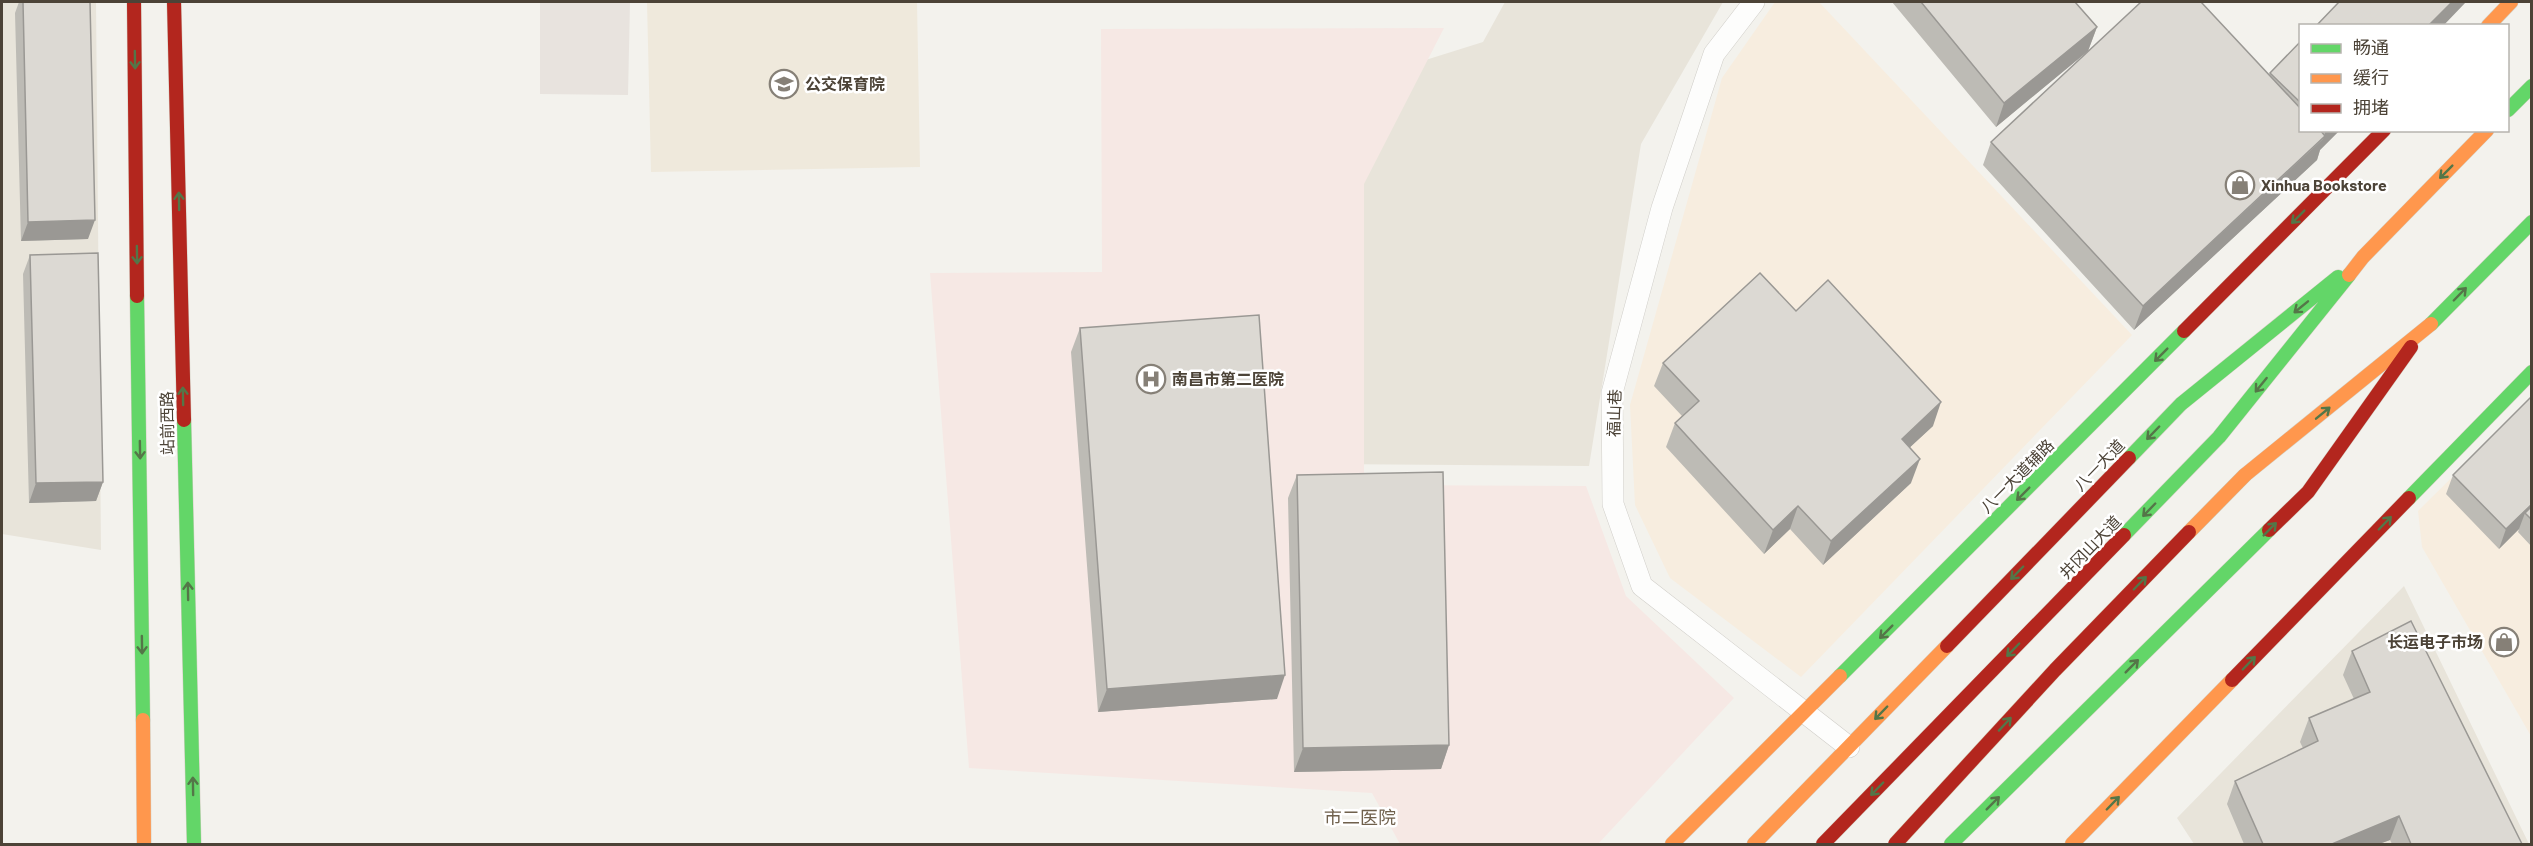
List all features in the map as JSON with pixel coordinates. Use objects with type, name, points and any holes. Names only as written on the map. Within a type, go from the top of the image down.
[{"type":"main road","name":"站前西路","points":[[134,2],[144,844]]},
{"type":"main road","name":"站前西路","points":[[174,2],[194,844]]},
{"type":"main road","points":[[2490,24],[2511,2]]},
{"type":"main road","points":[[2509,109],[2532,86]]},
{"type":"main road","name":"八一大道辅路","points":[[1672,844],[2382,132]]},
{"type":"main road","name":"八一大道","points":[[1754,844],[2181,404],[2363,257],[2485,132]]},
{"type":"main road","points":[[1895,844],[2055,670],[2245,475],[2419,336],[2532,222]]},
{"type":"main road","name":"井冈山大道","points":[[1823,844],[2219,437],[2363,257]]},
{"type":"main road","points":[[1951,844],[2308,492],[2419,336]]},
{"type":"main road","points":[[2072,844],[2532,372]]},
{"type":"lane","name":"福山巷","points":[[1754,2],[1714,54],[1662,208],[1612,393],[1613,504],[1642,586],[1849,747]]},
{"type":"shaded area","points":[[2,2],[96,2],[101,550],[2,534]]},
{"type":"shaded area","points":[[540,2],[630,2],[628,95],[540,94]]},
{"type":"shaded area","name":"公交保育院","points":[[647,2],[917,2],[920,167],[651,172]]},
{"type":"shaded area","points":[[1505,2],[1723,2],[1641,144],[1589,466],[1324,464],[1314,95],[1483,42]]},
{"type":"shaded area","points":[[1775,2],[1819,2],[2132,335],[1801,677],[1670,578],[1635,505],[1630,405],[1722,78]]},
{"type":"shaded area","name":"南昌市第二医院","points":[[1444,28],[1364,184],[1364,485],[1586,486],[1626,596],[1734,698],[1598,844],[1400,844],[1372,793],[969,768],[930,273],[1102,272],[1101,29]]},
{"type":"shaded area","name":"长运电子市场","points":[[2531,399],[2531,736],[2422,547],[2418,511]]},
{"type":"shaded area","points":[[2404,586],[2529,844],[2194,844],[2177,818]]},
{"type":"building","points":[[23,2],[90,2],[95,220],[28,222]]},
{"type":"building","points":[[1921,2],[2075,2],[2097,27],[2004,103]]},
{"type":"building","points":[[2141,2],[2201,2],[2299,107],[2299,132],[2322,132],[2325,136],[2143,306],[1991,142]]},
{"type":"building","points":[[2339,2],[2452,2],[2430,24],[2318,24]]},
{"type":"building","points":[[2299,43],[2299,101],[2270,73]]},
{"type":"building","points":[[98,253],[103,482],[36,483],[30,255]]},
{"type":"building","points":[[1760,273],[1796,311],[1828,280],[1941,402],[1902,439],[1920,459],[1831,541],[1798,506],[1773,530],[1675,423],[1699,401],[1663,363]]},
{"type":"building","points":[[1259,315],[1285,675],[1107,689],[1080,328]]},
{"type":"building","points":[[2532,396],[2532,504],[2506,529],[2453,475]]},
{"type":"building","points":[[1443,472],[1449,745],[1303,748],[1297,475]]},
{"type":"building","points":[[2532,506],[2532,520],[2525,513]]},
{"type":"building","points":[[2411,621],[2522,844],[2411,844],[2399,816],[2332,844],[2263,844],[2235,781],[2318,741],[2309,718],[2370,692],[2352,651]]},
{"type":"traffic: fast","points":[[2509,109],[2532,86]]},
{"type":"traffic: fast","points":[[2431,324],[2532,222]]},
{"type":"traffic: fast","points":[[2124,535],[2219,437],[2349,275]]},
{"type":"traffic: fast","points":[[2129,458],[2181,404],[2338,277]]},
{"type":"traffic: fast","points":[[137,296],[143,720]]},
{"type":"traffic: fast","points":[[1840,676],[2184,331]]},
{"type":"traffic: fast","points":[[2409,498],[2532,372]]},
{"type":"traffic: fast","points":[[184,420],[194,844]]},
{"type":"traffic: fast","points":[[1951,844],[2269,530]]},
{"type":"traffic: slow","points":[[2490,24],[2511,2]]},
{"type":"traffic: slow","points":[[2349,275],[2363,257],[2485,132]]},
{"type":"traffic: slow","points":[[2245,475],[2431,324]]},
{"type":"traffic: slow","points":[[2189,532],[2245,475]]},
{"type":"traffic: slow","points":[[1754,844],[1947,646]]},
{"type":"traffic: slow","points":[[1672,844],[1840,676]]},
{"type":"traffic: slow","points":[[2072,844],[2232,680]]},
{"type":"traffic: slow","points":[[143,720],[144,844]]},
{"type":"traffic: jam","points":[[134,2],[137,296]]},
{"type":"traffic: jam","points":[[174,2],[184,420]]},
{"type":"traffic: jam","points":[[2184,331],[2382,132]]},
{"type":"traffic: jam","points":[[2269,530],[2308,492],[2411,347]]},
{"type":"traffic: jam","points":[[1947,646],[2129,458]]},
{"type":"traffic: jam","points":[[2232,680],[2409,498]]},
{"type":"traffic: jam","points":[[1895,844],[2055,670],[2189,532]]},
{"type":"traffic: jam","points":[[1823,844],[2124,535]]},
{"type":"place","name":"公交保育院","points":[[784,84]]},
{"type":"place","name":"Xinhua Bookstore","points":[[2240,185]]},
{"type":"place","name":"南昌市第二医院","points":[[1151,379]]},
{"type":"place","name":"长运电子市场","points":[[2504,642]]},
{"type":"district","name":"市二医院","points":[[1360,818]]}]
